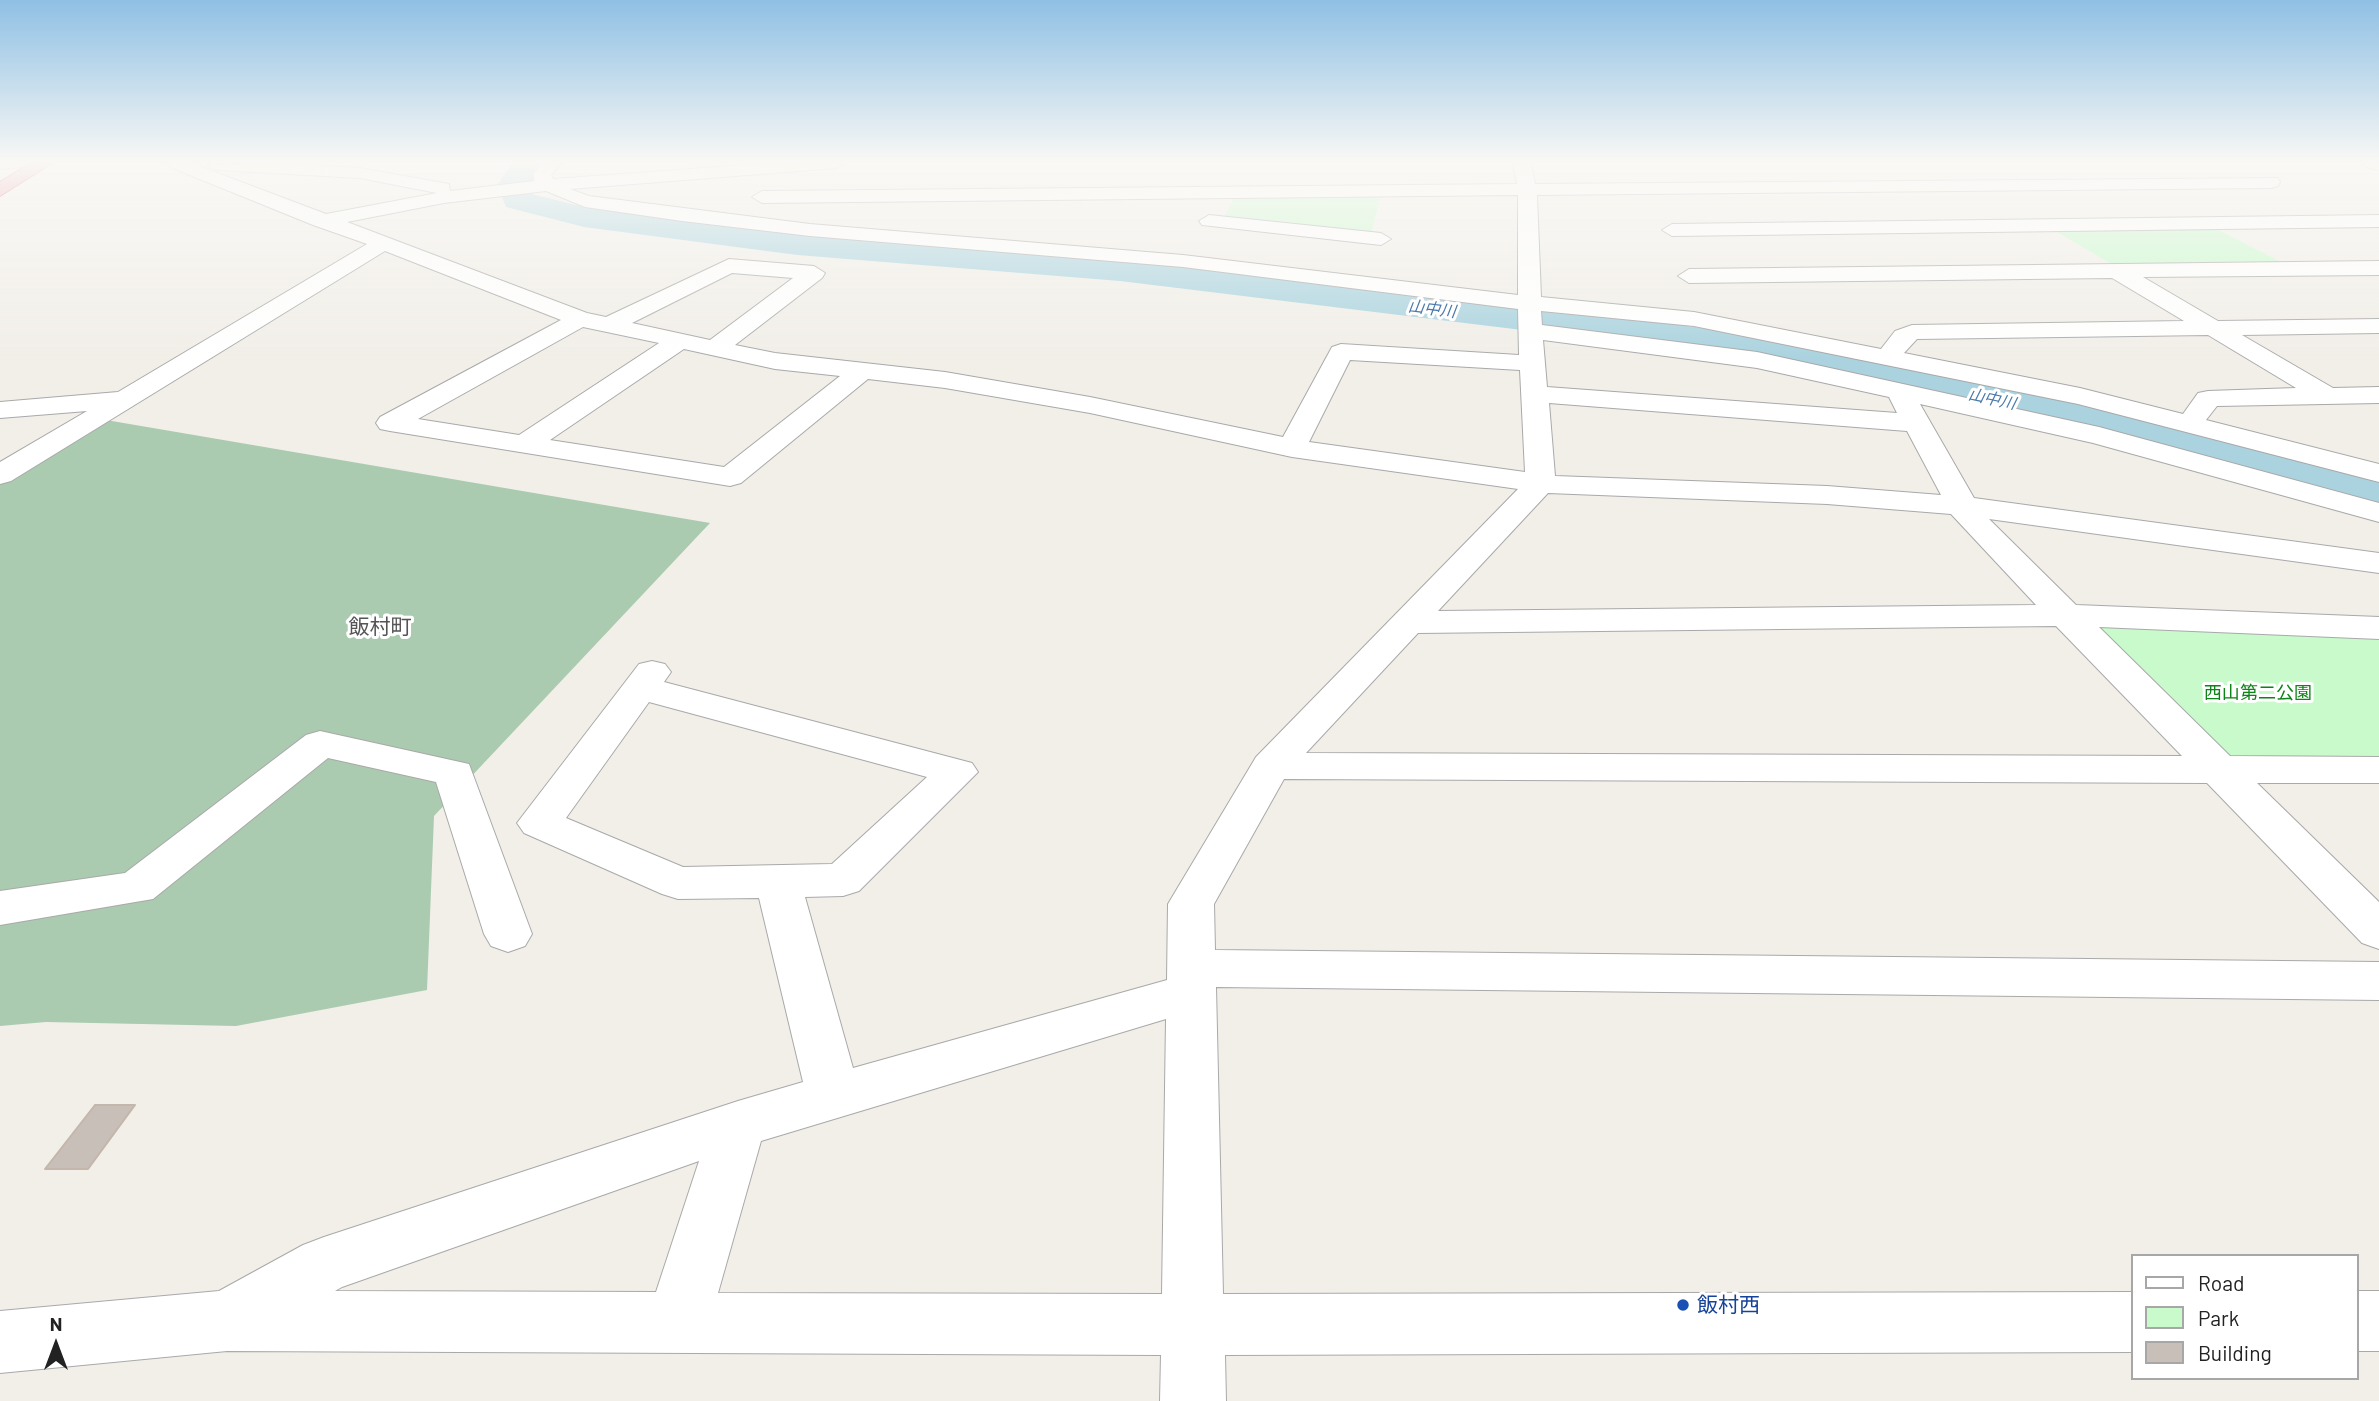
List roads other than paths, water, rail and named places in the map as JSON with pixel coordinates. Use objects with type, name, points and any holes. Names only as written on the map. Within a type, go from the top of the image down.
[{"type":"street","points":[[342,228],[580,319],[775,361],[945,380],[1090,405],[1292,448],[1541,483],[1826,495],[1962,506],[2379,563]]},
{"type":"street","points":[[796,228],[1184,261],[1366,283],[1531,337],[1909,408],[2099,436],[2379,513]]},
{"type":"street","points":[[965,241],[967,228]]},
{"type":"street","points":[[1184,261],[1204,228]]},
{"type":"street","points":[[1280,228],[1381,239]]},
{"type":"street","points":[[1366,283],[1383,228]]},
{"type":"street","points":[[1193,1401],[1191,904],[1271,766],[1541,483],[1531,337],[1528,228]]},
{"type":"street","points":[[1694,319],[1689,276],[1672,230],[1790,228]]},
{"type":"street","points":[[2042,228],[2328,396]]},
{"type":"street","points":[[2226,228],[2306,269]]},
{"type":"street","points":[[0,475],[382,244]]},
{"type":"street","points":[[609,325],[729,266],[814,273],[715,348]]},
{"type":"street","points":[[1689,276],[2379,268]]},
{"type":"street","points":[[580,319],[390,423],[730,477],[862,371]]},
{"type":"street","points":[[1292,448],[1341,352],[1531,337],[1694,319],[1889,356],[2190,423],[2379,473]]},
{"type":"street","points":[[1889,356],[1904,336],[1912,332],[2379,326]]},
{"type":"street","points":[[1531,337],[1757,360],[1909,408],[1968,516],[2379,931]]},
{"type":"street","points":[[524,444],[681,340]]},
{"type":"street","points":[[2190,423],[2207,400],[2214,398],[2379,395]]},
{"type":"street","points":[[0,410],[125,399]]},
{"type":"street","points":[[1409,622],[2065,615],[2379,628]]},
{"type":"street","points":[[646,680],[957,772],[843,880],[778,881],[678,883],[539,823],[646,680]]},
{"type":"street","points":[[0,908],[137,887],[320,744],[454,773],[508,934]]},
{"type":"street","points":[[1271,766],[2379,770]]},
{"type":"street","points":[[778,881],[833,1094]]},
{"type":"street","points":[[227,1321],[324,1265],[738,1125],[1191,980],[2379,981]]},
{"type":"street","points":[[678,1322],[738,1125]]},
{"type":"street","points":[[0,1342],[227,1321],[1193,1325],[2130,1322]]},
{"type":"street","points":[[2358,1321],[2379,1321]]},
{"type":"waterway","name":"山中川","points":[[674,228],[797,244],[1120,270],[1596,326],[1786,353],[2123,428],[2379,495]]},
{"type":"place","name":"飯村西","points":[[1683,1305]]},
{"type":"district","name":"飯村町","points":[[380,627]]},
{"type":"park label","name":"西山第二公園","points":[[2258,693]]}]
